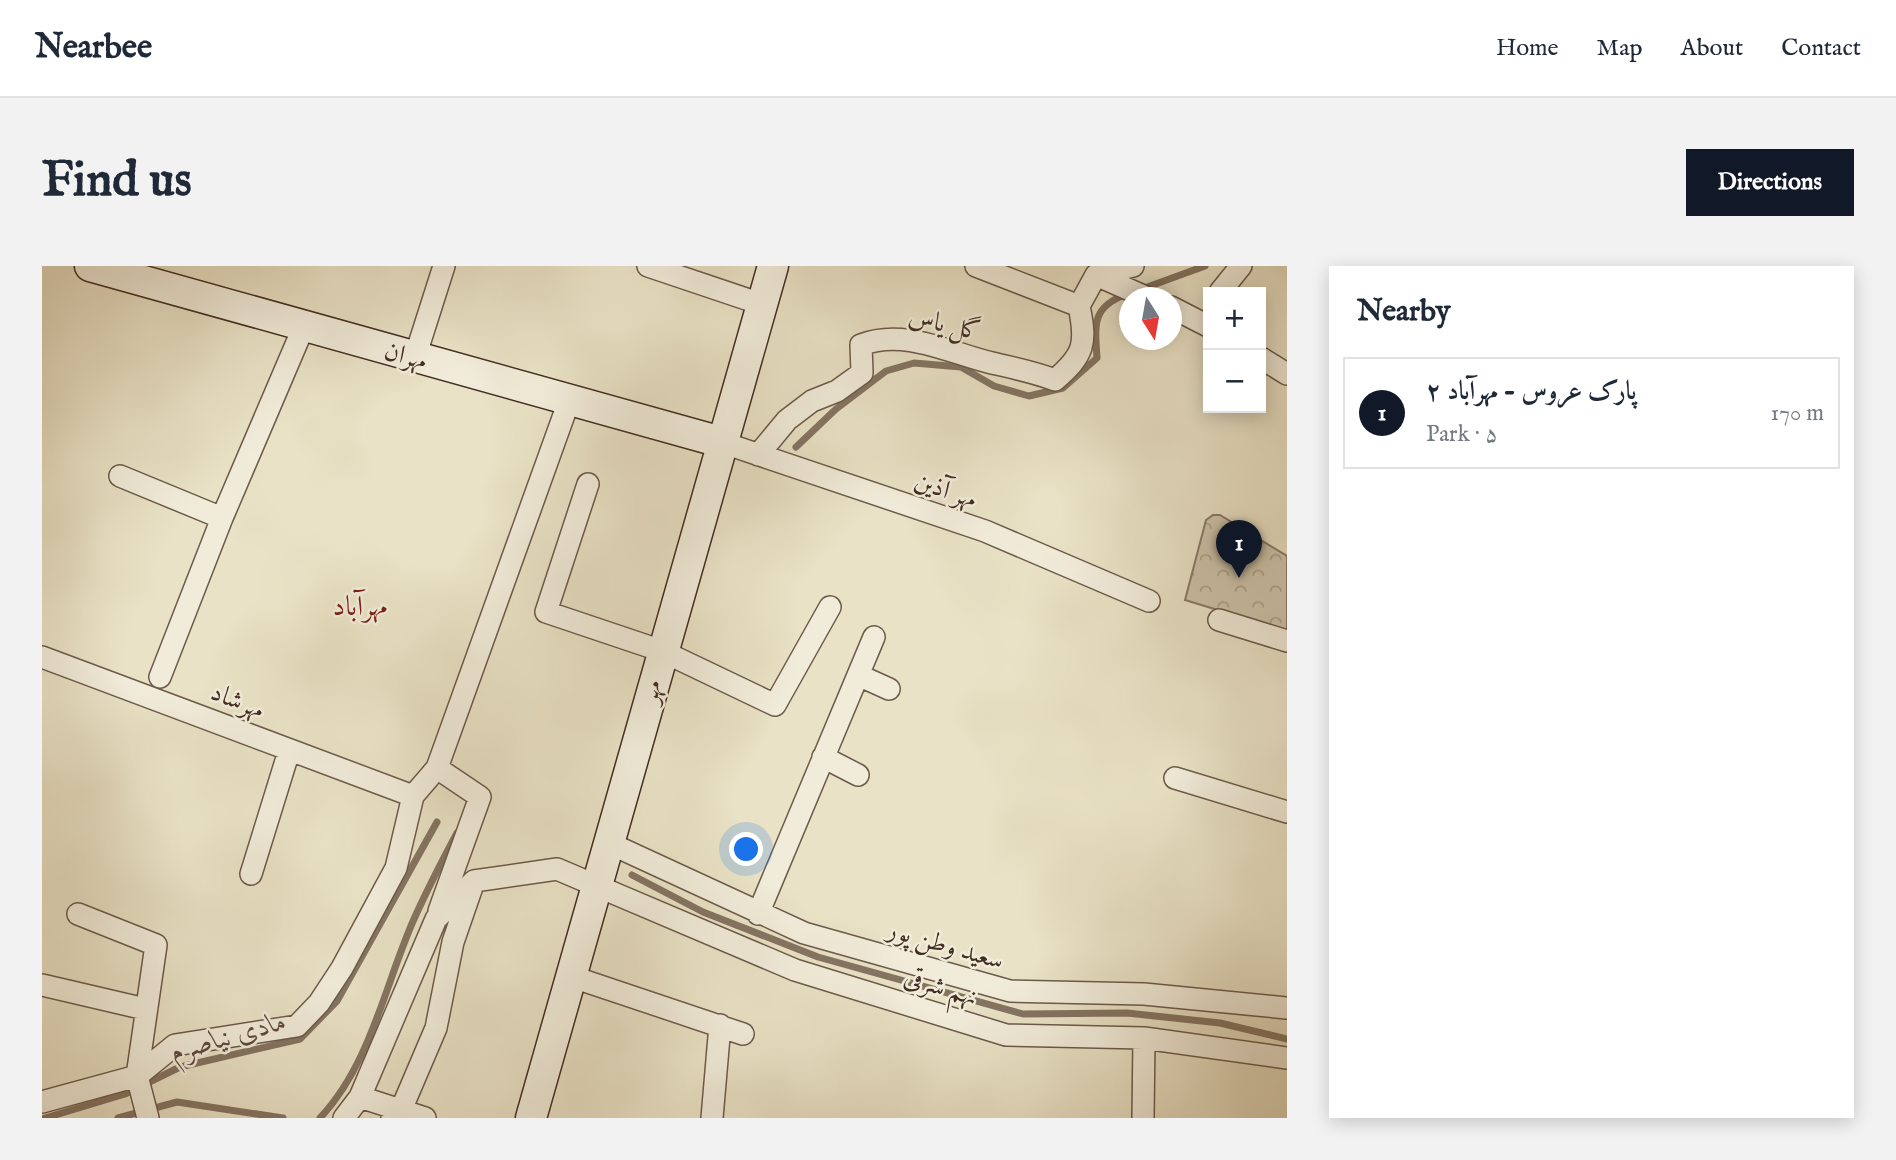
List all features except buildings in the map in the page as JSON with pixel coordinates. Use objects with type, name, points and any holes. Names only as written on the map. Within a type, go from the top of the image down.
[{"type":"street","name":"مهران","points":[[90,266],[721,442]]},
{"type":"street","points":[[415,358],[444,266]]},
{"type":"street","points":[[648,266],[761,304]]},
{"type":"street","name":"مهر","points":[[531,1118],[611,844],[721,442],[774,266]]},
{"type":"street","points":[[976,266],[1079,306],[1096,275],[1133,266]]},
{"type":"street","points":[[1224,287],[1241,266]]},
{"type":"street","points":[[1096,275],[1124,287]]},
{"type":"street","name":"گل یاس","points":[[758,455],[787,420],[812,401],[837,391],[862,373],[861,345],[878,338],[919,342],[1027,369],[1055,380],[1079,359],[1084,331],[1079,306]]},
{"type":"street","points":[[1182,310],[1203,315]]},
{"type":"street","points":[[160,677],[222,518],[304,326]]},
{"type":"street","points":[[1266,361],[1287,374]]},
{"type":"street","points":[[42,1102],[137,1076],[175,1045],[298,1026],[319,1003],[342,968],[397,868],[413,796],[437,768],[569,401]]},
{"type":"street","name":"مهر آذین","points":[[721,442],[985,531],[1149,601]]},
{"type":"street","points":[[120,476],[222,518]]},
{"type":"street","points":[[588,484],[546,612],[663,650],[775,705],[830,607]]},
{"type":"street","points":[[1219,620],[1287,641]]},
{"type":"street","points":[[758,914],[874,637]]},
{"type":"street","name":"مهرشاد","points":[[42,657],[413,796]]},
{"type":"street","points":[[858,675],[889,689]]},
{"type":"street","points":[[251,874],[289,751]]},
{"type":"street","points":[[823,757],[858,775]]},
{"type":"street","points":[[344,1118],[360,1097],[436,919],[480,797],[437,768]]},
{"type":"street","points":[[1175,778],[1287,812]]},
{"type":"street","name":"سعید وطن پور","points":[[611,844],[804,933],[1010,991],[1144,995],[1287,1009]]},
{"type":"street","name":"نهم شرقی","points":[[474,881],[558,869],[795,970],[1006,1035],[1144,1038],[1287,1058]]},
{"type":"street","points":[[436,919],[474,881]]},
{"type":"street","points":[[396,1114],[436,1028],[453,942],[474,881]]},
{"type":"street","points":[[78,914],[156,945],[137,1076],[148,1118]]},
{"type":"street","points":[[573,977],[743,1034]]},
{"type":"street","points":[[42,985],[145,1009]]},
{"type":"street","points":[[712,1118],[720,1025]]},
{"type":"street","points":[[1143,1118],[1144,1038]]},
{"type":"street","points":[[360,1097],[396,1114],[425,1118]]},
{"type":"green space","points":[[1213,515],[1220,515],[1287,556],[1287,631],[1185,600],[1206,520]]},
{"type":"waterway","points":[[1147,287],[1205,266]]},
{"type":"waterway","points":[[796,447],[836,409],[886,371],[914,363],[961,367],[994,386],[1029,396],[1063,388],[1097,358],[1098,318],[1107,305],[1119,297]]},
{"type":"waterway","name":"مادی نیاصرم","points":[[45,1118],[125,1094],[180,1067],[300,1039],[337,1001],[437,822]]},
{"type":"waterway","points":[[320,1118],[337,1097],[365,1048],[414,919],[457,833]]},
{"type":"waterway","points":[[632,875],[703,912],[818,957],[1023,1014],[1127,1013],[1220,1023],[1287,1039]]},
{"type":"waterway","points":[[118,1118],[177,1102],[283,1118]]},
{"type":"place","name":"پارک عروس - مهرآباد ۲","points":[[1239,578]]},
{"type":"district","name":"مهرآباد","points":[[360,605]]}]
